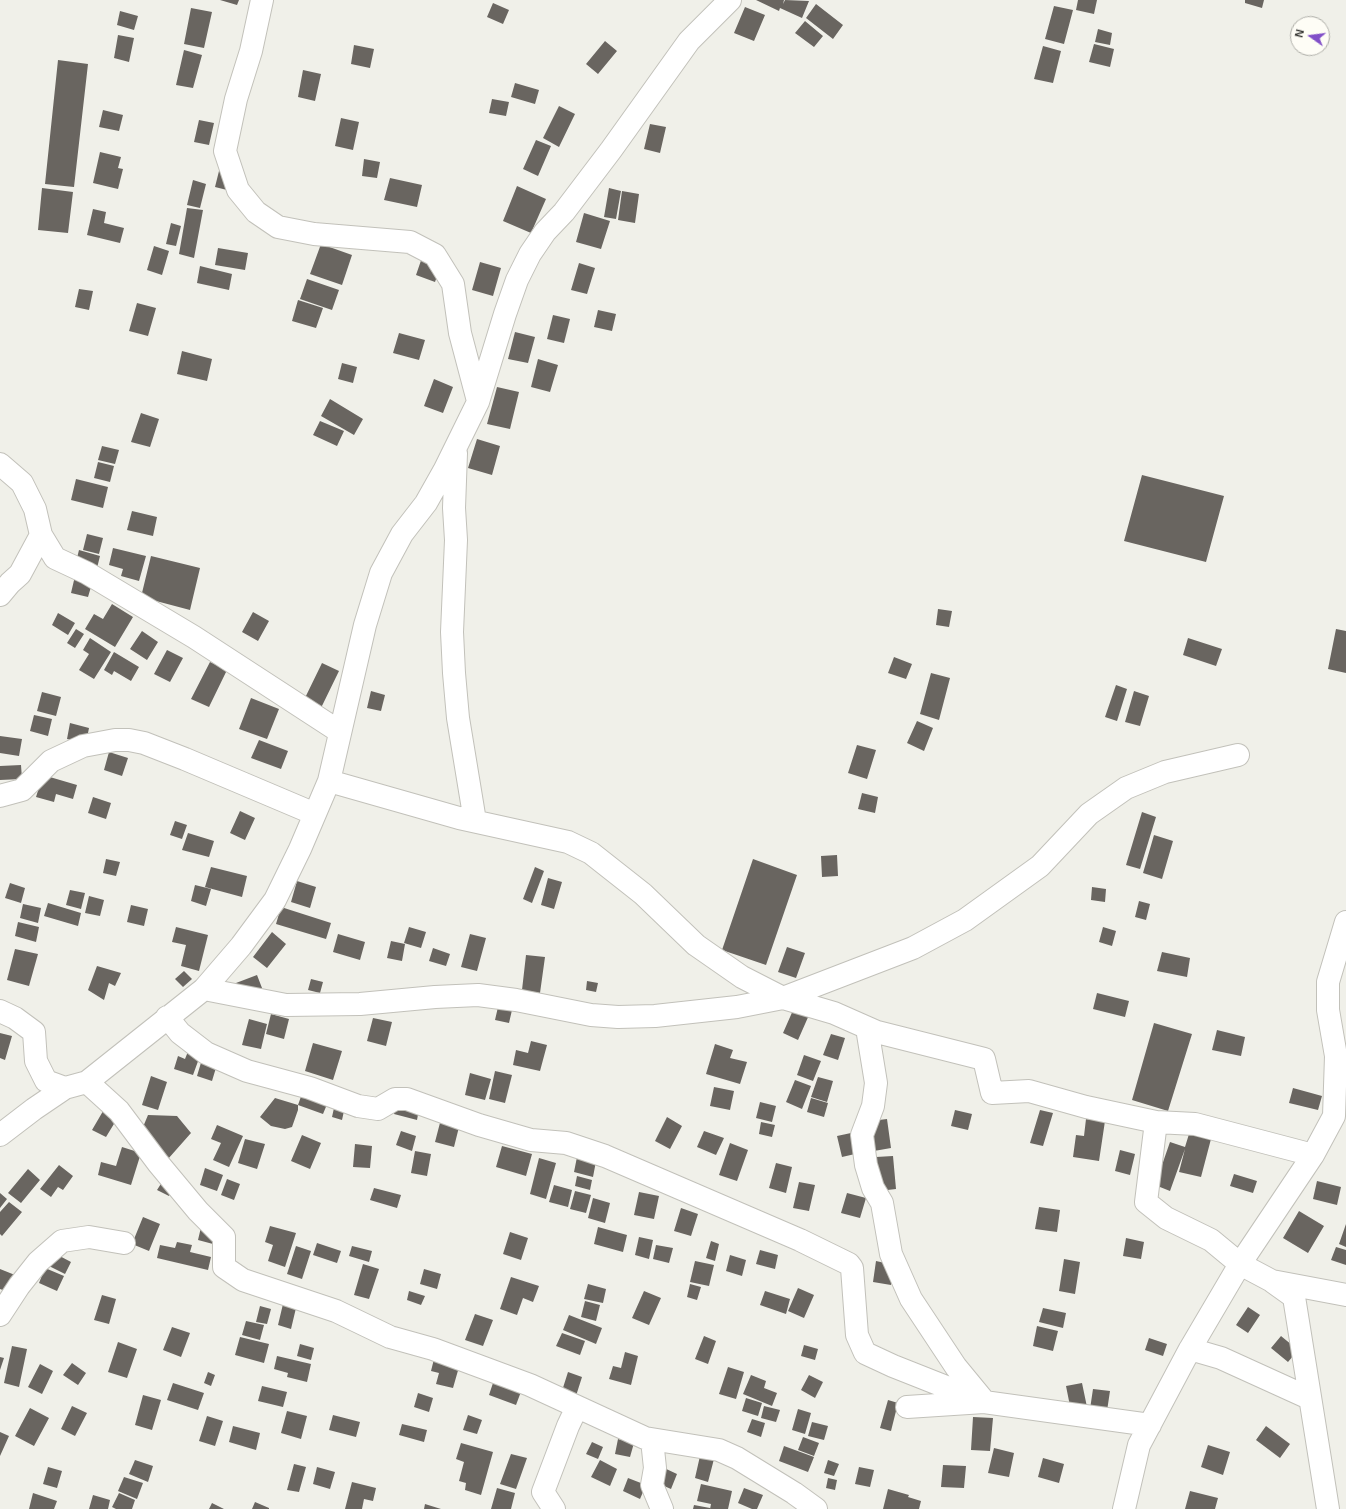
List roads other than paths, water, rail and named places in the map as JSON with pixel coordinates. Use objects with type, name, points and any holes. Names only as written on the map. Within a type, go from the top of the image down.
[{"type":"street","points":[[262,0],[252,51],[236,100],[226,151],[238,190],[256,212],[278,227],[314,234],[410,242],[435,255],[453,284],[460,333],[478,402]]},
{"type":"street","points":[[0,1135],[34,1108],[65,1088],[87,1082],[204,989],[242,946],[275,900],[315,814],[328,781],[365,625],[381,573],[402,534],[426,503],[456,448],[478,402],[504,314],[517,280],[530,254],[611,150],[689,41],[730,0]]},
{"type":"street","points":[[456,448],[454,508],[456,540],[452,632],[454,673],[458,718],[475,821]]},
{"type":"street","points":[[0,464],[22,483],[35,509],[41,535],[55,558],[87,573],[206,645],[340,732]]},
{"type":"street","points":[[0,595],[20,574],[41,535]]},
{"type":"street","points":[[0,796],[22,790],[42,768],[72,750],[99,742],[128,740],[144,743],[185,758],[315,814]]},
{"type":"street","points":[[204,989],[286,1005],[360,1004],[434,997],[478,995],[618,1017],[655,1016],[737,1007],[783,998],[913,948],[964,920],[1040,866],[1089,814],[1126,788],[1165,772],[1238,755]]},
{"type":"street","points":[[328,781],[475,821],[568,842],[591,853],[643,894],[696,945],[742,977],[783,998],[834,1013],[877,1032],[984,1059],[992,1093],[1029,1091],[1086,1107],[1156,1122],[1195,1124],[1312,1155]]},
{"type":"street","points":[[1124,1509],[1139,1445],[1190,1349],[1240,1264],[1312,1155],[1340,1119],[1336,1056],[1328,1010],[1328,982],[1346,922]]},
{"type":"street","points":[[0,1010],[15,1018],[34,1032],[36,1061],[46,1081],[65,1088]]},
{"type":"street","points":[[167,1017],[180,1033],[206,1053],[247,1071],[305,1087],[358,1106],[378,1109],[395,1099],[407,1099],[479,1126],[524,1138],[566,1143],[605,1156],[800,1240],[849,1264],[852,1268],[857,1335],[865,1353],[893,1366],[984,1402]]},
{"type":"street","points":[[867,1028],[876,1083],[873,1106],[862,1135],[866,1165],[873,1188],[882,1203],[891,1254],[911,1299],[956,1367],[984,1402]]},
{"type":"street","points":[[87,1082],[119,1111],[158,1163],[198,1211],[224,1237],[224,1267],[243,1280],[336,1311],[390,1337],[448,1354],[530,1385],[652,1440],[719,1450],[737,1458],[794,1493],[816,1509]]},
{"type":"street","points":[[1156,1122],[1146,1202],[1166,1218],[1211,1240],[1240,1264],[1272,1281],[1294,1297],[1328,1509]]},
{"type":"street","points":[[0,1316],[18,1286],[38,1262],[62,1241],[89,1237],[124,1243]]},
{"type":"street","points":[[1272,1281],[1346,1295]]},
{"type":"street","points":[[1190,1349],[1221,1358],[1309,1398]]},
{"type":"street","points":[[907,1406],[984,1402],[1150,1425]]},
{"type":"street","points":[[554,1509],[543,1492],[568,1426],[577,1407]]},
{"type":"street","points":[[652,1440],[655,1468],[652,1485],[662,1509]]}]
